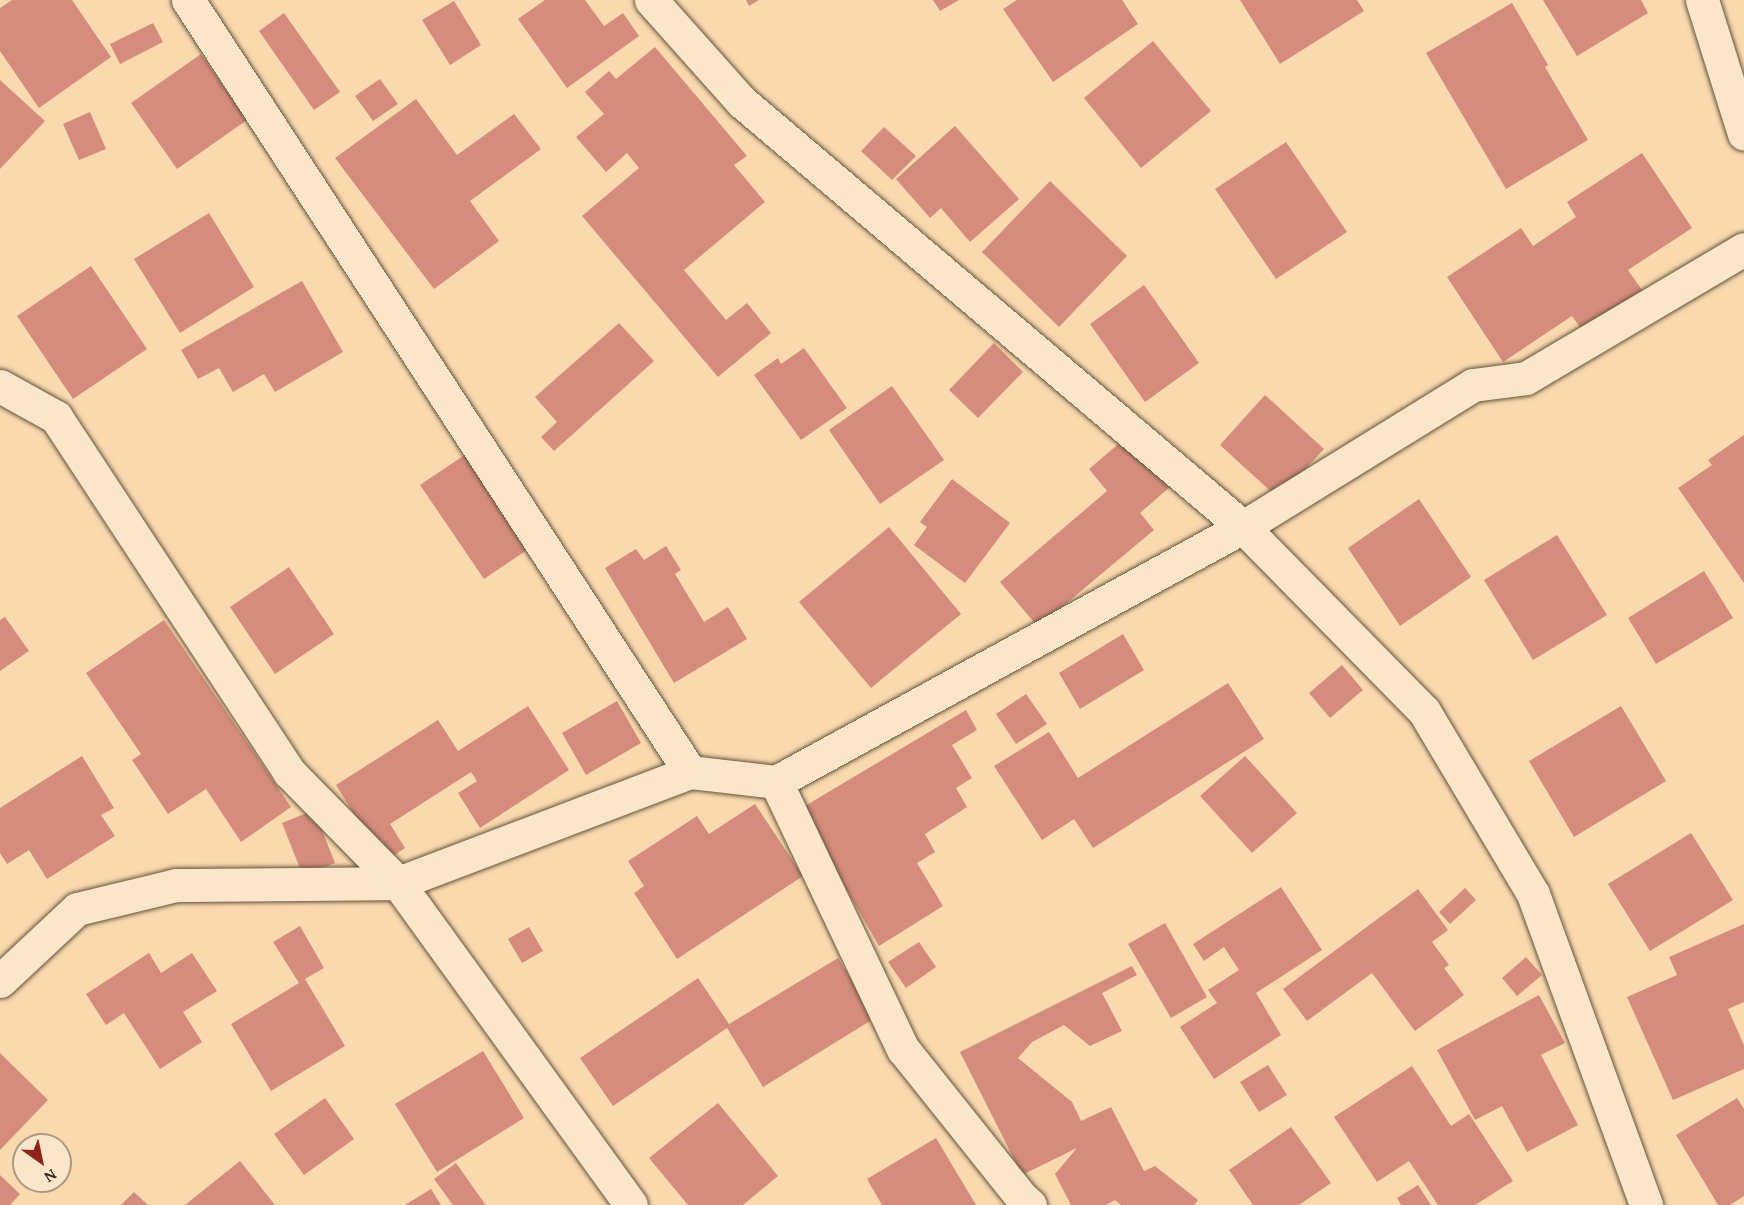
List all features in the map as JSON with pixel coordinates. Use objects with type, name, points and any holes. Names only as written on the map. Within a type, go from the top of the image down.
[{"type":"street","points":[[188,0],[690,772]]},
{"type":"street","points":[[651,0],[742,102],[1243,527],[1424,711],[1533,894],[1646,1205]]},
{"type":"street","points":[[1702,0],[1744,134]]},
{"type":"street","points":[[0,981],[77,909],[176,885],[398,883],[690,772],[776,782],[1243,527],[1473,385],[1526,378],[1744,249]]},
{"type":"street","points":[[0,386],[56,417],[289,772],[398,883],[631,1205]]},
{"type":"street","points":[[776,782],[903,1049],[1021,1197],[1030,1205]]},
{"type":"building","points":[[12,0],[72,0],[111,57],[39,108],[0,51],[0,8]]},
{"type":"building","points":[[545,0],[585,0],[604,26],[623,13],[639,36],[567,88],[518,19]]},
{"type":"building","points":[[746,0],[759,0],[749,6]]},
{"type":"building","points":[[933,0],[959,0],[940,11]]},
{"type":"building","points":[[1017,0],[1122,0],[1138,24],[1053,82],[1003,9]]},
{"type":"building","points":[[1240,0],[1357,0],[1364,11],[1280,64]]},
{"type":"building","points":[[1543,0],[1641,0],[1648,13],[1577,56]]},
{"type":"building","points":[[454,1],[481,45],[450,65],[422,20]]},
{"type":"building","points":[[1512,3],[1548,65],[1545,67],[1588,140],[1506,189],[1426,53]]},
{"type":"building","points":[[284,13],[340,92],[314,110],[259,31]]},
{"type":"building","points":[[153,23],[163,42],[120,64],[110,44]]},
{"type":"building","points":[[1153,41],[1211,111],[1141,168],[1084,98]]},
{"type":"building","points":[[655,47],[747,156],[734,165],[765,202],[684,270],[726,320],[747,303],[771,333],[718,377],[582,216],[639,168],[627,153],[606,172],[576,137],[604,114],[585,92],[609,71],[616,79]]},
{"type":"building","points":[[201,54],[247,120],[177,169],[131,103]]},
{"type":"building","points":[[380,79],[398,104],[373,121],[355,96]]},
{"type":"building","points":[[0,80],[45,121],[0,169]]},
{"type":"building","points":[[416,99],[457,155],[514,114],[541,149],[470,201],[499,241],[434,289],[335,158]]},
{"type":"building","points":[[90,112],[106,149],[79,160],[63,124]]},
{"type":"building","points":[[955,126],[1019,199],[970,242],[941,208],[930,218],[896,179]]},
{"type":"building","points":[[884,127],[916,156],[892,180],[861,151]]},
{"type":"building","points":[[1286,142],[1347,232],[1276,279],[1215,189]]},
{"type":"building","points":[[1642,153],[1692,228],[1628,270],[1642,290],[1582,330],[1572,316],[1503,362],[1447,277],[1521,228],[1533,246],[1576,217],[1567,202]]},
{"type":"building","points":[[1050,181],[1127,256],[1059,327],[982,252]]},
{"type":"building","points":[[209,213],[254,287],[180,333],[134,259]]},
{"type":"building","points":[[91,266],[147,349],[73,399],[17,316]]},
{"type":"building","points":[[302,281],[343,352],[275,392],[264,374],[233,392],[219,368],[198,379],[181,350]]},
{"type":"building","points":[[1144,285],[1199,363],[1145,402],[1090,324]]},
{"type":"building","points":[[619,323],[654,361],[554,451],[541,437],[557,422],[535,397]]},
{"type":"building","points":[[994,343],[1023,372],[978,418],[949,390]]},
{"type":"building","points":[[804,348],[847,408],[801,440],[754,375],[778,358],[781,364]]},
{"type":"building","points":[[892,386],[944,460],[880,504],[829,430]]},
{"type":"building","points":[[1265,395],[1324,449],[1278,498],[1220,445]]},
{"type":"building","points":[[1129,435],[1171,486],[1140,513],[1154,530],[1038,627],[1000,582],[1107,491],[1089,469]]},
{"type":"building","points":[[1744,435],[1744,583],[1678,488],[1712,465],[1708,460]]},
{"type":"building","points":[[472,450],[536,544],[484,579],[420,485]]},
{"type":"building","points":[[952,479],[1010,523],[965,583],[914,545],[927,527],[920,522]]},
{"type":"building","points":[[1419,499],[1471,577],[1400,626],[1348,548]]},
{"type":"building","points":[[889,527],[961,614],[871,688],[799,602]]},
{"type":"building","points":[[1557,535],[1607,615],[1533,660],[1484,580]]},
{"type":"building","points":[[666,546],[681,570],[675,574],[704,622],[728,607],[747,639],[674,683],[605,568],[636,549],[644,560]]},
{"type":"building","points":[[289,567],[334,634],[275,674],[230,607]]},
{"type":"building","points":[[1704,571],[1733,618],[1656,664],[1628,618]]},
{"type":"building","points":[[5,617],[29,651],[0,671],[0,620]]},
{"type":"building","points":[[164,620],[291,807],[241,842],[206,789],[168,814],[132,760],[141,754],[86,673]]},
{"type":"building","points":[[1123,634],[1144,670],[1080,709],[1059,673]]},
{"type":"building","points":[[1342,665],[1363,690],[1330,718],[1309,693]]},
{"type":"building","points":[[1228,683],[1264,739],[1093,848],[1074,819],[1042,840],[994,766],[1049,732],[1078,778]]},
{"type":"building","points":[[1026,694],[1047,724],[1016,744],[996,714]]},
{"type":"building","points":[[617,701],[641,743],[586,775],[562,733]]},
{"type":"building","points":[[528,706],[569,770],[480,828],[458,793],[477,781],[471,772],[390,824],[405,848],[384,862],[336,785],[438,720],[458,751]]},
{"type":"building","points":[[1621,706],[1666,781],[1574,837],[1529,761]]},
{"type":"building","points":[[966,710],[977,730],[952,745],[972,778],[956,788],[967,807],[925,834],[935,852],[917,863],[943,906],[879,946],[800,809]]},
{"type":"building","points":[[82,756],[114,808],[101,815],[115,836],[47,879],[29,850],[7,864],[0,853],[0,808]]},
{"type":"building","points":[[1245,756],[1297,813],[1252,853],[1200,796]]},
{"type":"building","points":[[755,804],[803,876],[677,959],[634,893],[644,886],[628,861],[697,816],[709,834]]},
{"type":"building","points":[[314,810],[335,863],[303,876],[282,823]]},
{"type":"building","points":[[1691,833],[1733,900],[1650,951],[1608,884]]},
{"type":"building","points":[[1281,887],[1322,950],[1256,993],[1281,1035],[1214,1079],[1180,1027],[1217,1003],[1208,990],[1239,970],[1224,947],[1204,961],[1193,944]]},
{"type":"building","points":[[1465,888],[1476,900],[1450,924],[1439,912]]},
{"type":"building","points":[[1418,889],[1448,930],[1432,942],[1449,965],[1444,968],[1464,995],[1415,1031],[1372,973],[1307,1021],[1283,989]]},
{"type":"building","points":[[1165,923],[1207,997],[1171,1018],[1128,944]]},
{"type":"building","points":[[1744,924],[1744,1002],[1728,1009],[1744,1045],[1744,1069],[1673,1100],[1627,997],[1677,975],[1669,957]]},
{"type":"building","points":[[300,926],[324,968],[305,979],[345,1046],[271,1091],[231,1024],[299,983],[273,942]]},
{"type":"building","points":[[529,927],[543,951],[522,963],[508,939]]},
{"type":"building","points":[[919,942],[936,967],[906,988],[888,962]]},
{"type":"building","points":[[149,953],[161,973],[192,953],[217,991],[183,1012],[202,1042],[160,1069],[124,1013],[106,1025],[86,994]]},
{"type":"building","points":[[1526,957],[1542,975],[1517,996],[1502,978]]},
{"type":"building","points":[[838,958],[875,1018],[763,1087],[727,1028],[613,1106],[580,1058],[698,978],[729,1024]]},
{"type":"building","points":[[1132,966],[1137,975],[1102,993],[1122,1031],[1090,1046],[1064,1025],[1032,1042],[1018,1058],[1072,1102],[1081,1121],[1111,1107],[1144,1171],[1155,1166],[1198,1200],[1194,1205],[1121,1205],[1115,1200],[1106,1205],[1071,1205],[1055,1174],[1077,1148],[1022,1175],[960,1052]]},
{"type":"building","points":[[1539,995],[1565,1043],[1541,1055],[1578,1125],[1527,1152],[1502,1106],[1475,1120],[1437,1050]]},
{"type":"building","points":[[483,1051],[524,1118],[437,1172],[395,1104]]},
{"type":"building","points":[[0,1053],[48,1100],[16,1133],[12,1133],[12,1138],[0,1150]]},
{"type":"building","points":[[1268,1065],[1287,1095],[1259,1112],[1240,1082]]},
{"type":"building","points":[[1412,1066],[1451,1126],[1469,1114],[1513,1181],[1475,1205],[1438,1205],[1409,1161],[1377,1182],[1334,1117]]},
{"type":"building","points":[[325,1098],[354,1139],[304,1175],[274,1134]]},
{"type":"building","points":[[1737,1098],[1744,1109],[1744,1196],[1730,1205],[1718,1205],[1676,1135]]},
{"type":"building","points":[[718,1103],[778,1176],[743,1205],[688,1205],[649,1158]]},
{"type":"building","points":[[1291,1127],[1331,1183],[1299,1205],[1253,1205],[1229,1170]]},
{"type":"building","points":[[936,1138],[976,1205],[882,1205],[867,1179]]},
{"type":"building","points":[[240,1161],[275,1205],[185,1205]]},
{"type":"building","points":[[456,1163],[484,1205],[453,1205],[434,1179]]},
{"type":"building","points":[[0,1175],[12,1186],[12,1193],[20,1194],[10,1205],[0,1205]]},
{"type":"building","points":[[1418,1185],[1431,1205],[1401,1205],[1397,1198]]},
{"type":"building","points":[[431,1189],[441,1205],[405,1205]]},
{"type":"building","points":[[134,1192],[148,1205],[121,1205]]}]
